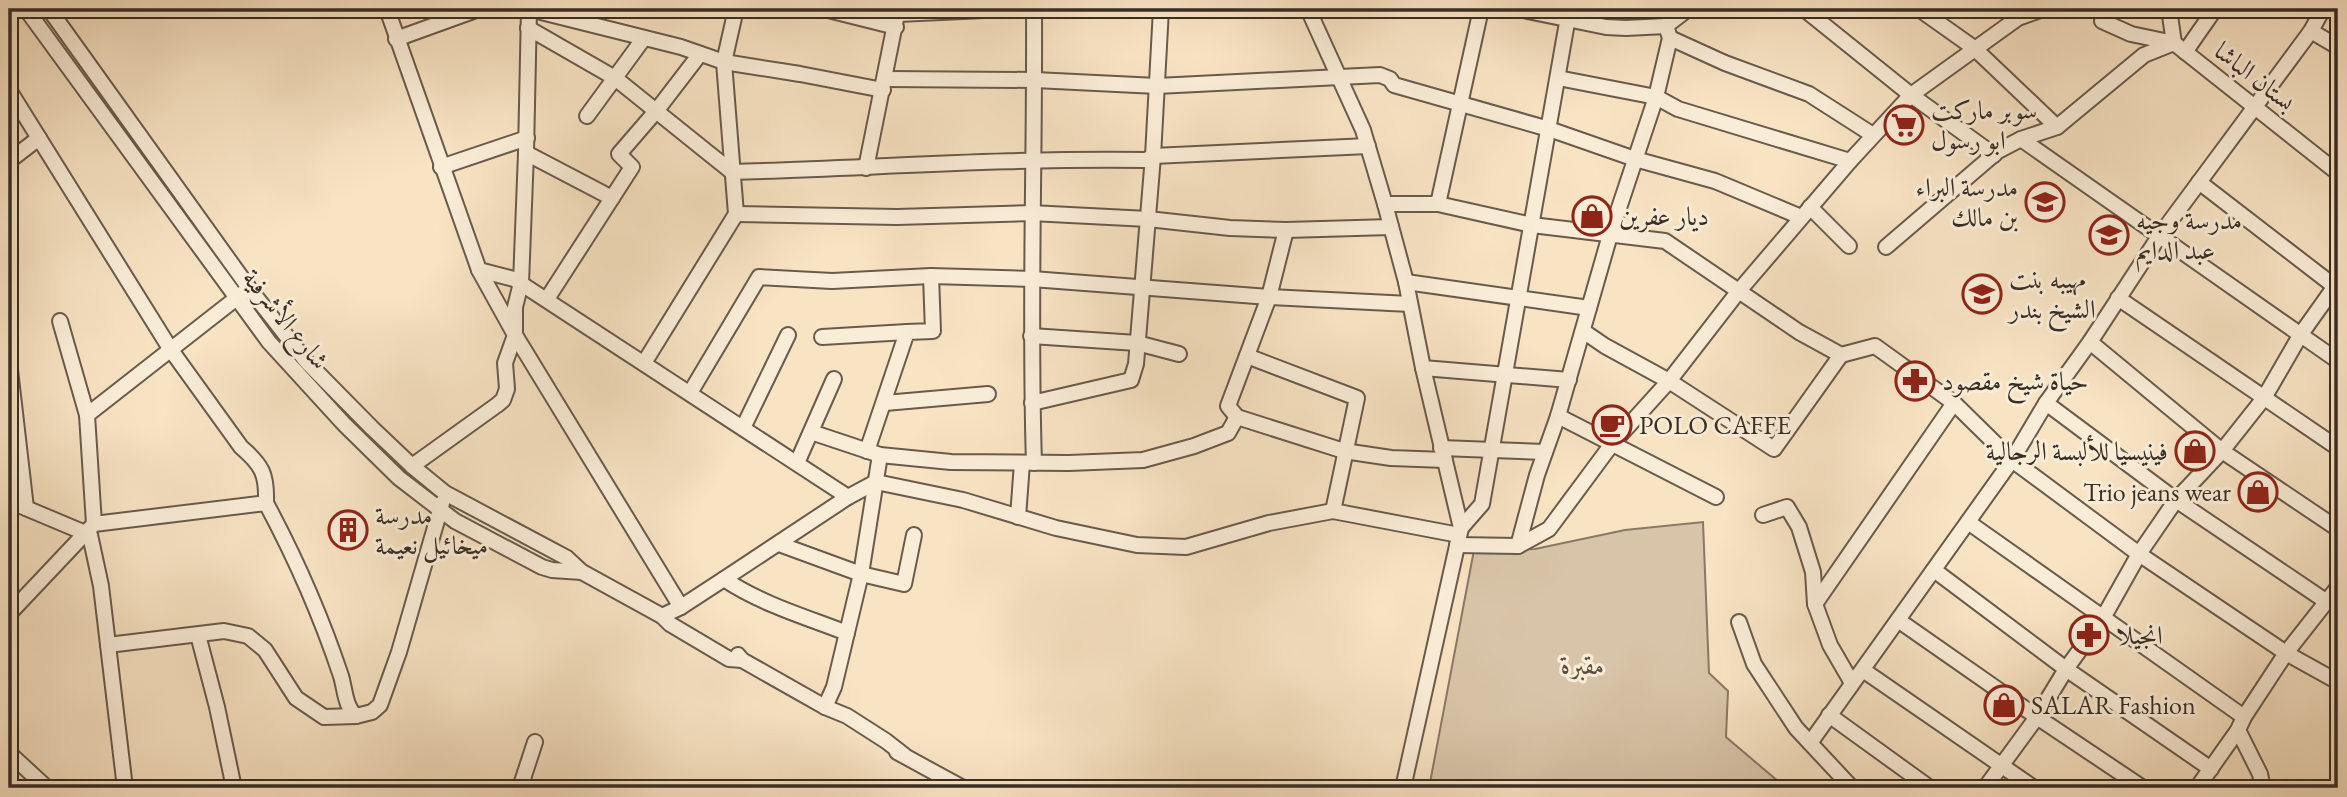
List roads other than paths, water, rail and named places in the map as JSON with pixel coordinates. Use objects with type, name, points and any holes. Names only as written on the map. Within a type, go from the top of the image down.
[{"type":"street","name":"شارع الأشرفية","points":[[26,9],[236,299],[269,342],[344,424],[399,478],[455,520],[542,567],[582,572]]},
{"type":"street","name":"شارع الأشرفية","points":[[49,9],[249,288],[306,361],[412,466],[445,492],[566,558],[582,572],[735,653],[742,660],[825,706],[871,739],[963,788]]},
{"type":"street","points":[[387,9],[479,270],[514,335],[681,607]]},
{"type":"street","points":[[396,39],[479,9]]},
{"type":"street","points":[[412,466],[503,400],[508,383],[505,363],[514,335],[515,307],[521,283],[527,145],[528,9],[644,38],[724,62],[884,85],[1035,80],[1157,86],[1380,75],[1390,79],[1394,85],[1549,129],[1635,159],[1715,181],[1806,212],[1849,246]]},
{"type":"street","points":[[644,363],[736,214],[724,62],[736,9]]},
{"type":"street","points":[[824,9],[897,17],[1006,9]]},
{"type":"street","points":[[1018,517],[1028,463],[1032,403],[1034,9]]},
{"type":"street","points":[[1032,403],[1131,380],[1138,343],[1153,156],[1161,9]]},
{"type":"street","points":[[1308,9],[1363,130],[1385,204],[1406,282],[1459,536]]},
{"type":"street","points":[[1438,204],[1481,9]]},
{"type":"street","points":[[1518,9],[1568,17],[1606,27],[1668,32],[1725,63],[1809,94],[1873,135]]},
{"type":"street","points":[[1518,546],[1610,235],[1656,97],[1668,32],[1688,9]]},
{"type":"street","points":[[1804,9],[1911,95],[1994,155]]},
{"type":"street","points":[[1919,9],[1973,48],[2057,127]]},
{"type":"street","points":[[662,616],[681,607],[848,497],[876,482],[963,500],[1056,528],[1137,545],[1186,547],[1269,523],[1333,511],[1518,546],[1549,529],[1612,444],[1669,382],[1738,292],[1850,161],[1911,95],[2014,14],[2043,9]]},
{"type":"street","points":[[2169,9],[2180,47]]},
{"type":"street","points":[[1886,247],[1994,155],[2021,139],[2057,127],[2144,55],[2180,47],[2216,9]]},
{"type":"street","points":[[1810,743],[2012,460],[2046,403],[2090,342],[2160,235],[2311,31],[2323,9]]},
{"type":"street","points":[[866,168],[897,17]]},
{"type":"street","points":[[1403,788],[1459,536],[1482,504],[1568,17]]},
{"type":"street","points":[[2102,21],[2131,34],[2180,47]]},
{"type":"street","points":[[528,28],[615,78],[732,172],[1034,160],[1146,160],[1153,156],[1368,146]]},
{"type":"street","points":[[2311,31],[2338,47]]},
{"type":"street","points":[[587,116],[644,38]]},
{"type":"street","name":"بستان الباشا","points":[[2180,47],[2338,173]]},
{"type":"street","points":[[547,299],[632,167],[619,154],[700,54]]},
{"type":"street","points":[[1558,78],[1656,97],[1678,109],[1850,161]]},
{"type":"street","points":[[9,90],[171,350],[241,447],[256,459],[267,484],[266,503],[292,551],[315,604],[342,678],[351,712],[356,716]]},
{"type":"street","points":[[9,161],[39,138]]},
{"type":"street","points":[[2021,139],[2338,361]]},
{"type":"street","points":[[441,167],[527,145],[612,198]]},
{"type":"street","points":[[1985,788],[2037,717],[2066,669],[2103,618],[2139,554],[2176,500],[2222,451],[2264,398],[2301,334],[2337,286],[2199,182]]},
{"type":"street","points":[[1385,204],[1438,204],[1532,225],[1665,241],[1799,332],[1841,355]]},
{"type":"street","points":[[736,214],[897,217],[1031,213],[1148,219],[1230,228],[1286,230],[1391,227]]},
{"type":"street","points":[[1286,230],[1269,297],[1228,406],[1237,417],[1345,451],[1391,458],[1492,449],[1545,452]]},
{"type":"street","points":[[479,270],[509,277],[521,283],[848,497]]},
{"type":"street","points":[[822,337],[933,331],[931,276]]},
{"type":"street","points":[[690,393],[759,277],[832,281],[931,276],[1032,279],[1269,297],[1410,304]]},
{"type":"street","points":[[1406,282],[1589,308]]},
{"type":"street","points":[[87,415],[249,288]]},
{"type":"street","points":[[2118,298],[2338,448]]},
{"type":"street","points":[[60,321],[87,415],[89,528],[101,586],[125,788]]},
{"type":"street","points":[[1583,331],[1774,449],[1841,355],[1875,346],[1954,403],[2012,460],[2139,554],[2286,653],[2338,682]]},
{"type":"street","points":[[825,706],[834,687],[861,575],[876,482],[873,453],[884,403],[906,332]]},
{"type":"street","points":[[743,428],[788,335]]},
{"type":"street","points":[[1031,336],[1138,343],[1179,354]]},
{"type":"street","points":[[2090,342],[2222,451],[2338,529]]},
{"type":"street","points":[[1247,356],[1357,398],[1333,511]]},
{"type":"street","points":[[9,361],[26,509]]},
{"type":"street","points":[[1423,368],[1569,380]]},
{"type":"street","points":[[797,463],[834,379]]},
{"type":"street","points":[[884,403],[988,394]]},
{"type":"street","points":[[1815,604],[1954,403]]},
{"type":"street","points":[[2046,403],[2176,500],[2327,602]]},
{"type":"street","points":[[1558,416],[1716,498]]},
{"type":"street","points":[[811,432],[873,453],[951,462],[1143,460],[1228,433],[1237,417]]},
{"type":"street","points":[[108,645],[224,631],[247,636],[265,650],[296,698],[324,717],[356,716],[372,712],[380,705],[399,652],[445,492]]},
{"type":"street","points":[[10,503],[89,528],[266,503]]},
{"type":"street","points":[[1763,514],[1787,507],[1799,527],[1813,572],[1815,604],[1830,645],[1852,683]]},
{"type":"street","points":[[1968,522],[2103,618],[2241,723],[2263,788]]},
{"type":"street","points":[[9,614],[89,528]]},
{"type":"street","points":[[779,544],[861,575],[904,584],[914,535]]},
{"type":"street","points":[[1934,570],[2066,669],[2211,769]]},
{"type":"street","points":[[724,579],[780,607],[847,633]]},
{"type":"street","points":[[2197,788],[2286,653],[2338,587]]},
{"type":"street","points":[[1898,620],[2143,788]]},
{"type":"street","points":[[1740,622],[1754,664],[1796,728],[1852,788]]},
{"type":"street","points":[[198,635],[234,788]]},
{"type":"street","points":[[1863,670],[2034,788]]},
{"type":"street","points":[[1829,715],[1930,788]]},
{"type":"street","points":[[520,788],[535,742]]},
{"type":"street","points":[[9,752],[47,788]]},
{"type":"place","name":"سوبر ماركت ابو رسول","points":[[1904,125]]},
{"type":"place","name":"مدرسة البراء بن مالك","points":[[2045,202]]},
{"type":"place","name":"ديار عفرين","points":[[1592,216]]},
{"type":"place","name":"مدرسة وجيه عبد الدايم","points":[[2109,235]]},
{"type":"place","name":"مهيبه بنت الشيخ بندر","points":[[1982,294]]},
{"type":"place","name":"حياة شيخ مقصود","points":[[1915,381]]},
{"type":"place","name":"POLO CAFFE","points":[[1612,425]]},
{"type":"place","name":"فينيسيا للألبسة الرجالية","points":[[2195,451]]},
{"type":"place","name":"Trio jeans wear","points":[[2258,492]]},
{"type":"place","name":"مدرسة ميخائيل نعيمة","points":[[348,530]]},
{"type":"place","name":"انجيلا","points":[[2089,635]]},
{"type":"place","name":"SALAR Fashion","points":[[2004,705]]},
{"type":"park label","name":"مقبرة","points":[[1583,665]]}]
